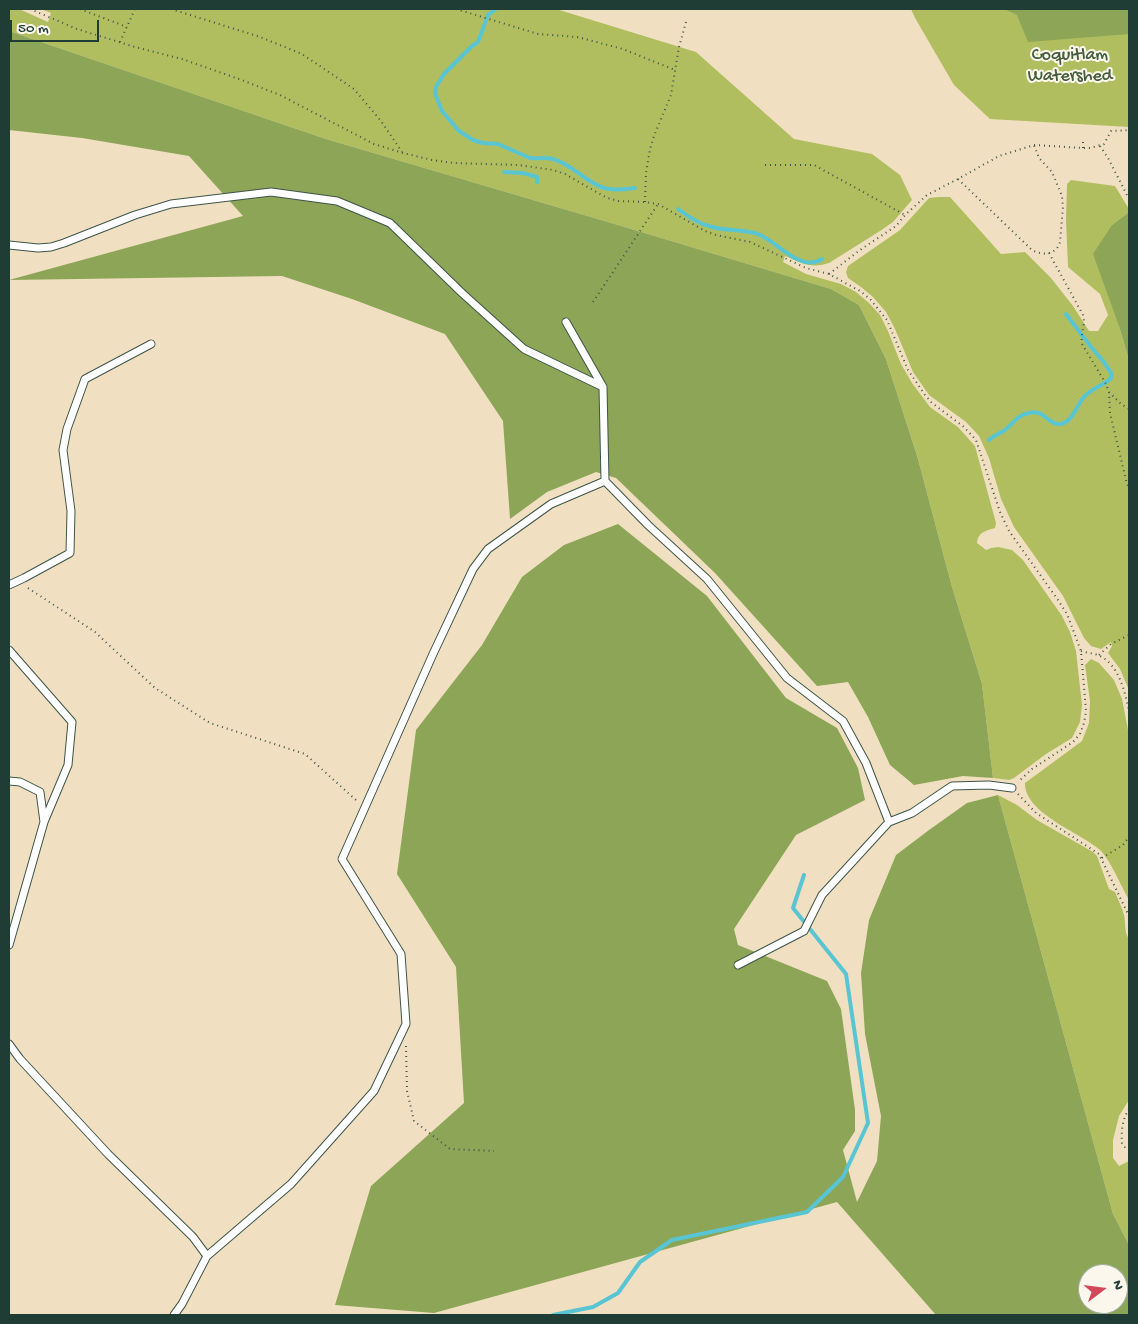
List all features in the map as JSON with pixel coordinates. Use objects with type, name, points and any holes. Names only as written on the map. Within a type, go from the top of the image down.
[{"type":"lane","points":[[9,245],[38,248],[64,244],[135,215],[171,204],[271,192],[337,201],[390,223],[462,293],[524,349],[603,387]]},
{"type":"lane","points":[[566,322],[603,387],[605,481],[648,525],[707,579],[787,678],[842,721],[866,763],[889,822]]},
{"type":"lane","points":[[9,584],[70,553],[71,511],[63,450],[67,429],[85,379],[151,344]]},
{"type":"lane","points":[[174,1315],[182,1304],[207,1256],[291,1184],[374,1091],[406,1024],[401,954],[342,859],[472,569],[488,549],[551,504],[605,481]]},
{"type":"lane","points":[[9,650],[72,722],[68,764],[44,822],[9,945]]},
{"type":"lane","points":[[9,782],[20,782],[40,792],[44,822]]},
{"type":"lane","points":[[738,965],[804,931],[822,895],[889,822],[912,813],[952,786],[989,785],[1012,788]]},
{"type":"lane","points":[[9,1044],[20,1059],[108,1154],[193,1237],[207,1256]]},
{"type":"path","points":[[30,9],[77,29],[182,59],[239,78],[280,95],[374,144],[403,153],[452,163],[519,165],[553,170],[566,174],[607,198],[619,201],[658,204],[705,231],[750,242],[806,268],[829,274],[849,284],[870,299],[887,320],[908,370],[925,395],[932,403],[964,427],[976,440],[1000,512],[1009,531],[1067,614],[1080,651],[1086,711],[1084,723],[1080,734],[1073,742],[1032,769],[1012,788],[1036,813],[1095,851],[1102,858],[1129,916]]},
{"type":"path","points":[[80,9],[127,28]]},
{"type":"path","points":[[120,42],[135,9]]},
{"type":"path","points":[[172,9],[260,37],[302,54],[354,89],[403,153]]},
{"type":"path","points":[[456,9],[538,34],[577,37],[623,49],[675,70]]},
{"type":"path","points":[[645,202],[646,173],[650,149],[671,95],[679,47],[686,22]]},
{"type":"path","points":[[829,274],[896,226],[927,195],[958,180],[999,156],[1034,145],[1083,148],[1100,146],[1104,144],[1111,130],[1129,130]]},
{"type":"path","points":[[1083,148],[1084,142]]},
{"type":"path","points":[[958,180],[1032,250],[1039,254],[1056,250],[1060,242],[1062,196],[1052,172],[1039,158],[1034,145]]},
{"type":"path","points":[[1100,146],[1129,199]]},
{"type":"path","points":[[765,165],[814,166],[905,215]]},
{"type":"path","points":[[592,302],[658,204]]},
{"type":"path","points":[[1049,253],[1085,322],[1081,339],[1082,344],[1109,392],[1110,413],[1129,488]]},
{"type":"path","points":[[1109,392],[1129,409]]},
{"type":"path","points":[[18,581],[95,632],[155,688],[210,723],[305,754],[365,808]]},
{"type":"path","points":[[1099,655],[1111,644],[1129,635]]},
{"type":"path","points":[[1080,651],[1099,655],[1108,661],[1120,680],[1129,711]]},
{"type":"path","points":[[1102,858],[1123,845],[1129,837]]},
{"type":"path","points":[[406,1043],[407,1091],[414,1121],[450,1149],[494,1151]]},
{"type":"path","points":[[1129,1110],[1123,1124],[1122,1136],[1122,1144],[1129,1147]]},
{"type":"green space","points":[[9,9],[19,9],[48,22],[51,13],[41,9],[556,9],[696,52],[794,139],[872,154],[900,175],[912,200],[893,222],[829,263],[811,265],[785,256],[783,262],[806,274],[841,284],[856,292],[869,303],[880,315],[901,364],[912,383],[930,407],[958,427],[975,446],[996,523],[995,528],[980,534],[977,543],[986,550],[998,547],[1012,550],[1023,560],[1062,616],[1070,632],[1076,651],[1082,705],[1080,722],[1072,738],[1046,754],[1014,778],[1009,780],[993,778],[982,684],[952,587],[918,459],[886,359],[859,305],[831,289],[326,139],[9,31]]},
{"type":"green space","name":"Coquitlam Watershed","points":[[911,9],[1129,9],[1129,127],[990,119],[954,85]]},
{"type":"green space","points":[[1004,9],[1129,9],[1129,34],[1028,42],[1017,15]]},
{"type":"green space","points":[[9,31],[326,139],[831,289],[859,305],[886,359],[918,459],[952,587],[982,684],[993,778],[963,776],[914,785],[890,765],[868,717],[848,682],[817,686],[715,573],[616,478],[596,472],[547,492],[510,519],[503,421],[445,334],[352,299],[282,276],[9,280],[243,216],[189,156],[82,138],[9,130]]},
{"type":"green space","points":[[1071,180],[1115,186],[1129,209],[1129,212],[1112,225],[1119,326],[1129,360],[1129,690],[1120,669],[1108,653],[1112,646],[1111,642],[1101,649],[1091,646],[1084,638],[1063,596],[1014,527],[1001,499],[989,458],[979,436],[966,422],[929,395],[913,372],[886,312],[873,297],[848,278],[846,272],[848,266],[900,230],[929,198],[950,197],[1001,254],[1025,252],[1051,278],[1073,306],[1089,331],[1098,331],[1108,315],[1100,294],[1068,267],[1067,184]]},
{"type":"green space","points":[[1129,212],[1129,360],[1093,254],[1112,225]]},
{"type":"green space","points":[[618,524],[707,596],[786,698],[837,728],[858,768],[865,800],[796,835],[734,929],[738,945],[827,981],[841,1009],[855,1110],[855,1131],[843,1150],[857,1202],[877,1161],[881,1116],[865,1034],[861,973],[869,920],[896,855],[967,803],[998,795],[1113,1214],[1129,1245],[1129,1315],[936,1315],[837,1202],[434,1313],[335,1305],[371,1186],[464,1103],[456,967],[397,874],[416,730],[482,645],[522,577],[564,545]]},
{"type":"green space","points":[[1091,659],[1099,663],[1114,680],[1122,699],[1129,735],[1129,900],[1112,867],[1100,850],[1043,813],[1027,794],[1025,783],[1082,741],[1089,723],[1090,701],[1085,665]]},
{"type":"green space","points":[[998,795],[1093,852],[1097,856],[1109,889],[1115,892],[1125,918],[1129,939],[1129,1100],[1119,1116],[1113,1140],[1113,1158],[1119,1166],[1129,1161],[1129,1245],[1113,1214]]},
{"type":"waterway","points":[[496,9],[488,15],[478,42],[444,74],[436,87],[435,93],[442,111],[459,131],[473,140],[498,144],[530,158],[550,158],[560,161],[591,182],[604,188],[616,190],[635,188]]},
{"type":"waterway","points":[[504,172],[523,173],[537,177],[537,182]]},
{"type":"waterway","points":[[678,209],[707,226],[758,234],[800,260],[813,262],[822,259]]},
{"type":"waterway","points":[[989,440],[1025,414],[1040,413],[1050,421],[1061,424],[1069,420],[1086,395],[1111,378],[1111,373],[1104,362],[1066,314]]},
{"type":"waterway","points":[[553,1315],[593,1307],[618,1293],[640,1262],[672,1240],[807,1212],[843,1177],[868,1123],[846,974],[793,908],[804,875]]}]
